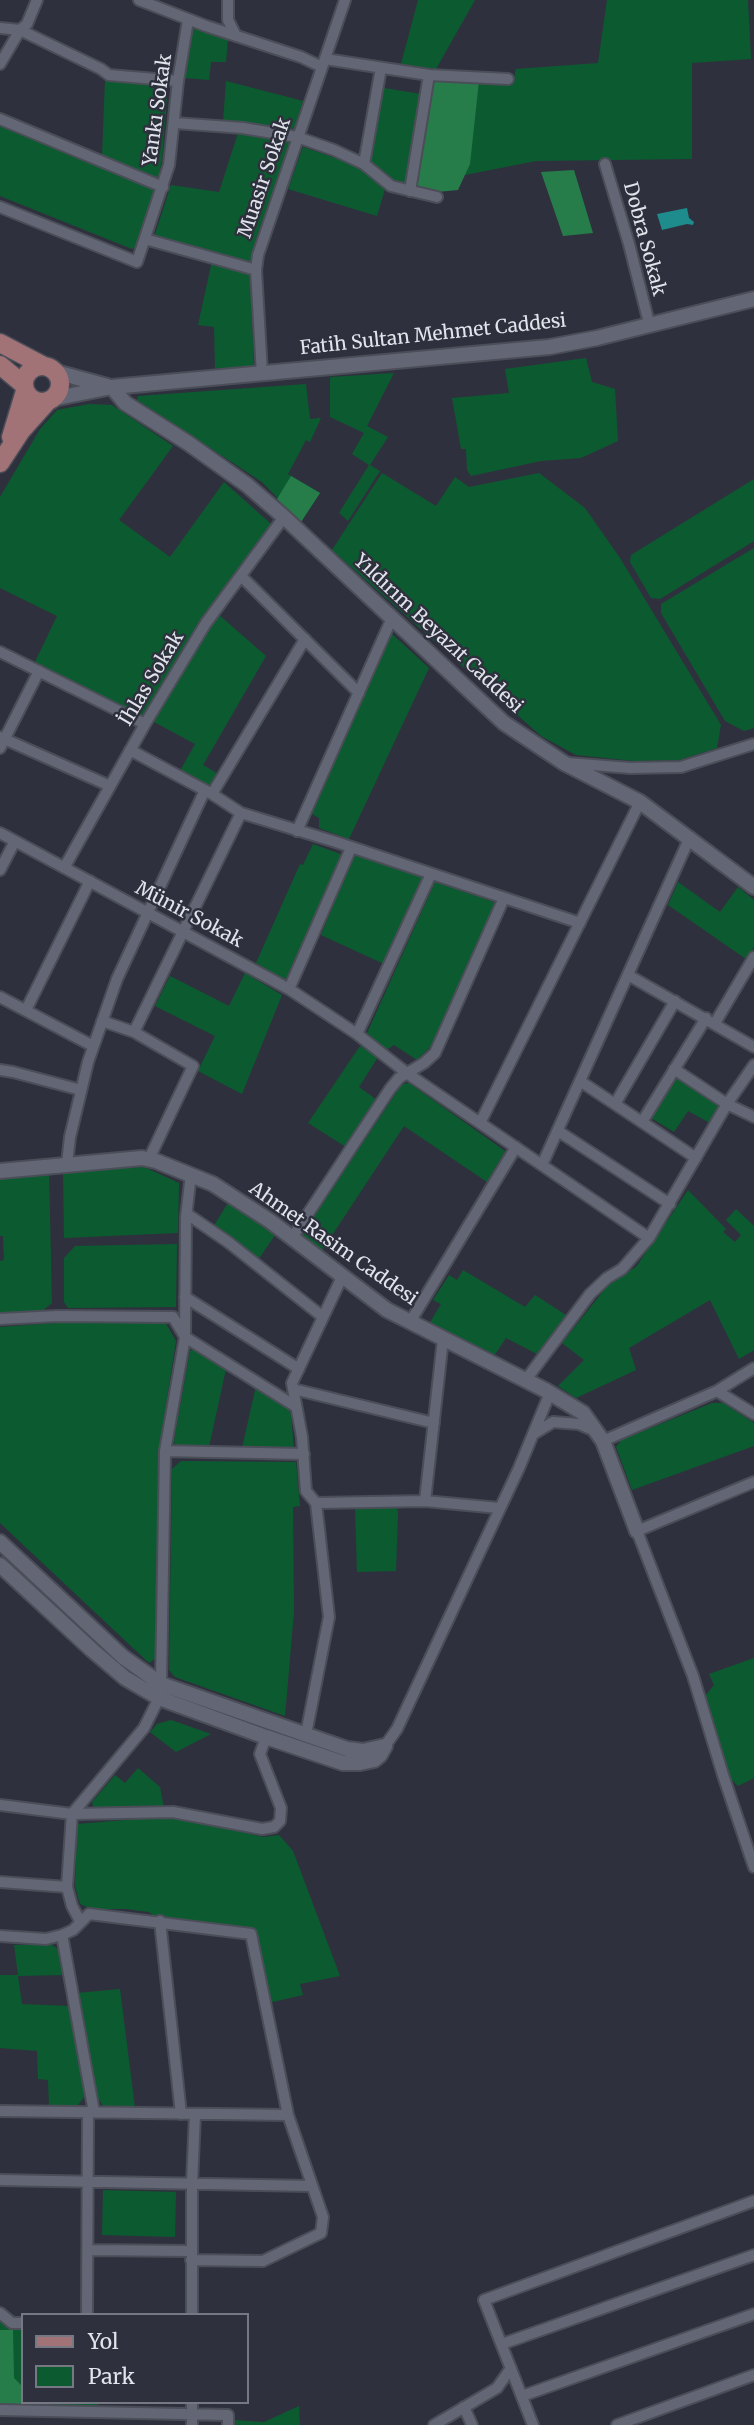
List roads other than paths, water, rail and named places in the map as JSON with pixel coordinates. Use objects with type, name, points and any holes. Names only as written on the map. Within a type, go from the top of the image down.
[{"type":"main road","points":[[0,343],[49,368],[61,386],[4,457]]},
{"type":"main road","points":[[0,365],[35,400],[49,400]]},
{"type":"main road","points":[[4,457],[25,388],[25,379],[31,370],[49,368]]},
{"type":"street","points":[[0,64],[20,30],[27,24],[37,0]]},
{"type":"street","points":[[139,0],[236,37],[324,63],[429,75],[508,79]]},
{"type":"street","points":[[228,0],[228,20],[236,37]]},
{"type":"street","name":"Muasir Sokak","points":[[262,374],[256,270],[262,239],[345,0]]},
{"type":"street","name":"Yankı Sokak","points":[[0,207],[137,262],[169,165],[188,20]]},
{"type":"street","points":[[0,28],[20,30],[109,75],[178,81]]},
{"type":"street","points":[[364,164],[381,68]]},
{"type":"street","points":[[410,191],[429,75]]},
{"type":"street","points":[[0,119],[163,187]]},
{"type":"street","points":[[175,123],[243,128],[297,137],[364,164],[391,186],[437,197]]},
{"type":"street","name":"Dobra Sokak","points":[[605,164],[649,323]]},
{"type":"street","points":[[145,239],[256,270]]},
{"type":"street","name":"Fatih Sultan Mehmet Caddesi","points":[[49,400],[112,387],[549,347],[597,338],[754,299]]},
{"type":"street","name":"Fatih Sultan Mehmet Caddesi","points":[[49,368],[112,387]]},
{"type":"street","name":"Yıldırım Beyazıt Caddesi","points":[[112,387],[125,403],[237,478],[285,517],[504,723],[564,763],[640,802],[754,887]]},
{"type":"street","name":"İhlas Sokak","points":[[64,867],[145,723],[206,623],[285,517]]},
{"type":"street","points":[[241,576],[359,693]]},
{"type":"street","points":[[297,831],[392,618]]},
{"type":"street","points":[[67,1164],[70,1136],[81,1090],[93,1046],[117,979],[209,792],[305,639]]},
{"type":"street","points":[[0,652],[145,723]]},
{"type":"street","points":[[39,671],[2,741],[110,786]]},
{"type":"street","points":[[564,763],[630,768],[681,767],[754,744]]},
{"type":"street","points":[[130,750],[209,792],[241,813],[579,923]]},
{"type":"street","points":[[480,1123],[640,802]]},
{"type":"street","points":[[134,1032],[241,813]]},
{"type":"street","name":"Münir Sokak","points":[[0,833],[289,989],[357,1034],[408,1074],[649,1238]]},
{"type":"street","points":[[542,1165],[690,837]]},
{"type":"street","points":[[0,870],[15,841]]},
{"type":"street","points":[[289,989],[351,848]]},
{"type":"street","points":[[357,1034],[431,874]]},
{"type":"street","points":[[26,1010],[90,881]]},
{"type":"street","points":[[292,1238],[390,1089],[399,1078],[435,1053],[504,898]]},
{"type":"street","points":[[642,1122],[674,1069],[754,957]]},
{"type":"street","points":[[628,975],[754,1046]]},
{"type":"street","points":[[0,997],[93,1046]]},
{"type":"street","points":[[615,1104],[675,1001]]},
{"type":"street","points":[[102,1021],[134,1032],[193,1066],[149,1159]]},
{"type":"street","points":[[525,1381],[590,1294],[607,1278],[622,1269],[649,1238],[727,1104],[754,1065]]},
{"type":"street","points":[[674,1069],[727,1104],[754,1117]]},
{"type":"street","points":[[0,1070],[81,1090]]},
{"type":"street","points":[[580,1081],[696,1158]]},
{"type":"street","points":[[558,1130],[670,1204]]},
{"type":"street","points":[[410,1322],[516,1147]]},
{"type":"street","name":"Ahmet Rasim Caddesi","points":[[0,1171],[118,1159],[149,1159],[191,1174],[237,1199],[387,1310],[550,1393],[583,1413],[600,1437],[637,1531]]},
{"type":"street","points":[[80,1921],[72,1906],[67,1887],[72,1814],[144,1728],[160,1691],[165,1451],[185,1337],[187,1214],[191,1174]]},
{"type":"street","points":[[187,1214],[228,1242],[323,1317]]},
{"type":"street","points":[[306,1734],[329,1617],[316,1503],[306,1491],[302,1437],[292,1383],[342,1277]]},
{"type":"street","points":[[185,1297],[299,1369]]},
{"type":"street","points":[[0,1319],[164,1315],[173,1317],[185,1337],[295,1406]]},
{"type":"street","points":[[425,1502],[443,1339]]},
{"type":"street","points":[[535,1433],[553,1422],[579,1424],[600,1437],[717,1391],[754,1368]]},
{"type":"street","points":[[293,1389],[434,1423]]},
{"type":"street","points":[[717,1391],[754,1414]]},
{"type":"street","points":[[0,1565],[125,1678],[265,1737],[348,1763],[374,1760],[397,1729],[535,1433],[550,1393]]},
{"type":"street","points":[[165,1451],[304,1454]]},
{"type":"street","points":[[754,1482],[637,1531],[693,1676],[754,1867]]},
{"type":"street","points":[[316,1503],[425,1502],[499,1508]]},
{"type":"street","points":[[0,1542],[160,1691],[357,1751],[384,1745]]},
{"type":"street","points":[[0,1805],[72,1814],[173,1812],[262,1829],[274,1827],[280,1821],[281,1808],[260,1754],[265,1737]]},
{"type":"street","points":[[0,1882],[67,1887]]},
{"type":"street","points":[[0,1936],[47,1939],[73,1930],[89,1914],[251,1934],[288,2115],[323,2217],[321,2233],[263,2261],[88,2250]]},
{"type":"street","points":[[160,1921],[181,2114]]},
{"type":"street","points":[[62,1935],[91,2112],[88,2313]]},
{"type":"street","points":[[0,2111],[288,2115]]},
{"type":"street","points":[[192,2313],[195,2114]]},
{"type":"street","points":[[0,2180],[312,2186]]},
{"type":"street","points":[[533,2425],[484,2300],[754,2201]]},
{"type":"street","points":[[502,2344],[754,2255]]},
{"type":"street","points":[[0,2313],[12,2323],[21,2323]]},
{"type":"street","points":[[522,2396],[754,2315]]},
{"type":"street","points":[[434,2425],[498,2388],[511,2368]]},
{"type":"street","points":[[617,2425],[754,2375]]},
{"type":"street","points":[[464,2407],[472,2425]]},
{"type":"street","points":[[0,2410],[228,2415],[228,2425]]},
{"type":"street","points":[[52,2411],[52,2425]]},
{"type":"street","points":[[122,2412],[122,2425]]}]
